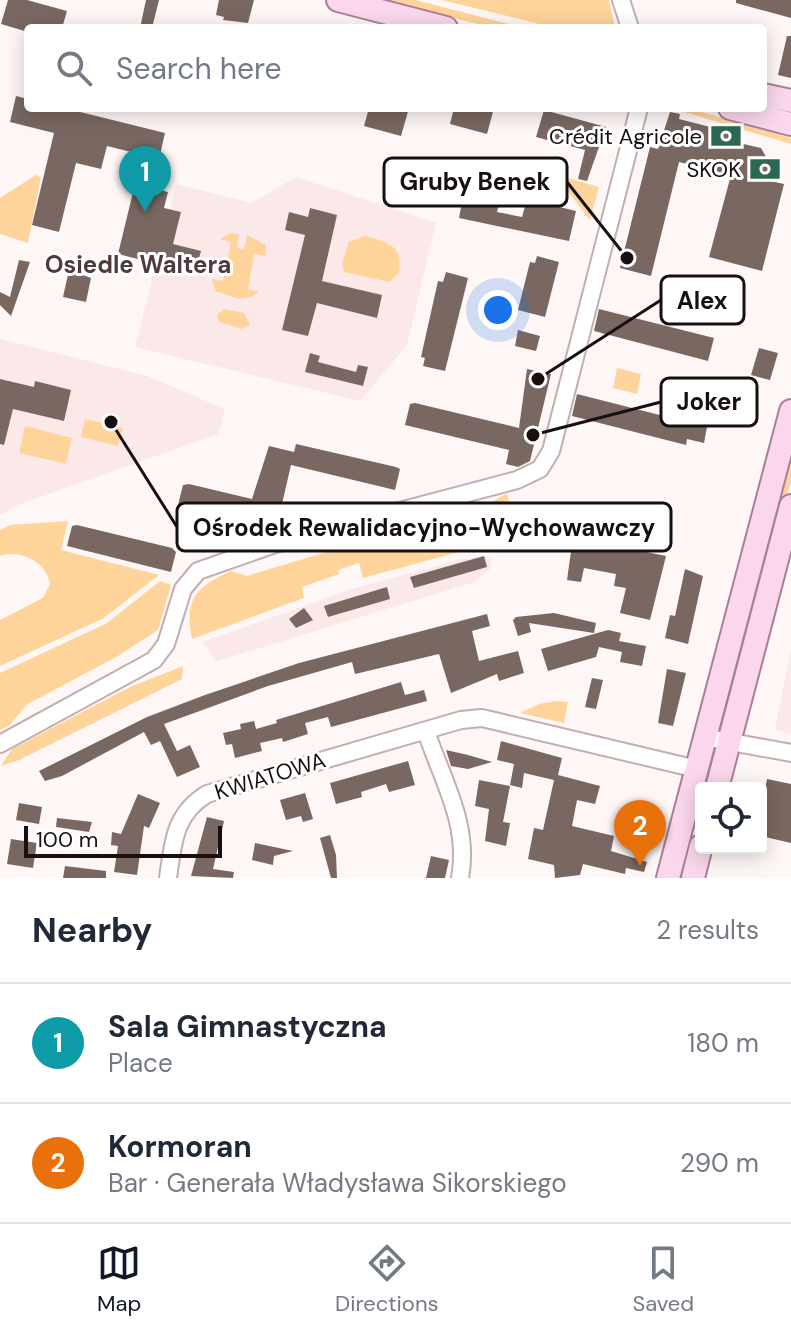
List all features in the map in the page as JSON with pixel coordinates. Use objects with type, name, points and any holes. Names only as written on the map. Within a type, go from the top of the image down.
[{"type":"main road","points":[[338,0],[431,24]]},
{"type":"main road","points":[[767,96],[791,101]]},
{"type":"main road","points":[[745,112],[791,124]]},
{"type":"main road","points":[[668,878],[791,411]]},
{"type":"main road","points":[[719,782],[791,506]]},
{"type":"main road","points":[[693,878],[699,854]]},
{"type":"street","points":[[621,0],[629,24]]},
{"type":"street","points":[[0,744],[154,660],[166,644],[183,589],[198,571],[275,544],[517,480],[543,466],[551,451],[638,112]]},
{"type":"street","name":"KWIATOWA","points":[[168,878],[179,820],[190,805],[207,794],[482,718],[697,769]]},
{"type":"street","points":[[426,731],[461,825],[463,853],[460,878]]},
{"type":"street","points":[[704,737],[791,753]]},
{"type":"shaded area","points":[[380,0],[415,0],[509,24],[478,24]]},
{"type":"shaded area","points":[[442,0],[609,0],[614,24],[539,24]]},
{"type":"shaded area","points":[[684,112],[702,112],[791,138],[791,144]]},
{"type":"shaded area","points":[[36,175],[41,177],[28,243],[0,234],[0,198]]},
{"type":"shaded area","points":[[561,176],[599,187],[590,220],[560,181]]},
{"type":"shaded area","points":[[296,177],[436,223],[407,345],[360,401],[135,347],[176,184],[251,203]]},
{"type":"shaded area","points":[[230,233],[239,234],[237,248],[244,249],[247,235],[266,245],[265,256],[254,254],[248,289],[259,292],[251,297],[239,299],[215,291],[212,279],[223,281],[231,242],[220,239]]},
{"type":"shaded area","points":[[365,236],[387,243],[396,250],[399,272],[390,282],[344,272],[342,263],[349,242]]},
{"type":"shaded area","points":[[224,309],[244,313],[250,325],[242,329],[219,322],[217,315]]},
{"type":"shaded area","points":[[0,339],[147,376],[225,409],[218,434],[20,504],[0,515]]},
{"type":"shaded area","points":[[617,368],[641,374],[637,394],[613,388]]},
{"type":"shaded area","points":[[85,419],[123,428],[118,446],[81,437]]},
{"type":"shaded area","points":[[25,426],[72,438],[66,464],[19,453]]},
{"type":"shaded area","points":[[791,445],[791,482],[726,713]]},
{"type":"shaded area","points":[[507,494],[509,502],[495,542],[363,578],[359,563],[302,587],[304,598],[192,639],[190,614],[195,596],[209,583],[231,571],[247,576],[481,509]]},
{"type":"shaded area","points":[[68,521],[61,550],[159,575],[104,618],[0,666],[0,620],[43,598],[50,584],[44,569],[31,559],[16,554],[0,556],[0,530],[10,525]]},
{"type":"shaded area","points":[[492,557],[490,569],[474,582],[217,661],[202,642],[352,589],[463,559]]},
{"type":"shaded area","points":[[160,581],[171,585],[158,630],[118,656],[26,705],[10,725],[0,730],[0,673],[107,623]]},
{"type":"shaded area","points":[[791,649],[791,734],[775,730]]},
{"type":"shaded area","points":[[183,666],[182,679],[1,766],[12,749],[130,687]]},
{"type":"shaded area","points":[[568,702],[564,723],[520,713],[539,704]]},
{"type":"building","points":[[8,0],[27,0],[67,11],[63,24],[24,24],[24,31],[1,24]]},
{"type":"building","points":[[146,0],[159,0],[153,24],[141,24]]},
{"type":"building","points":[[219,0],[254,0],[248,23],[223,20],[224,17],[216,15]]},
{"type":"building","points":[[736,0],[791,0],[791,18],[736,3]]},
{"type":"building","points":[[787,36],[791,36],[791,78],[778,75]]},
{"type":"building","points":[[16,96],[24,98],[24,112],[80,112],[165,133],[159,159],[107,146],[101,169],[76,163],[59,232],[32,225],[54,133],[10,122]]},
{"type":"building","points":[[368,112],[408,112],[401,136],[364,126]]},
{"type":"building","points":[[453,112],[493,112],[487,134],[450,124]]},
{"type":"building","points":[[543,112],[606,127],[587,181],[578,179],[585,150],[536,137]]},
{"type":"building","points":[[670,112],[680,114],[679,119],[734,133],[732,137],[740,139],[739,143],[761,148],[770,164],[766,180],[784,184],[762,271],[709,257],[731,175],[679,162],[651,276],[620,268],[650,147],[658,149]]},
{"type":"building","points":[[395,170],[417,176],[409,206],[386,199]]},
{"type":"building","points":[[135,184],[168,192],[164,208],[181,212],[173,244],[201,251],[197,266],[152,255],[150,262],[118,254]]},
{"type":"building","points":[[461,184],[501,195],[497,212],[522,217],[527,199],[576,211],[569,241],[459,218],[462,202],[457,201]]},
{"type":"building","points":[[310,208],[337,215],[322,281],[382,295],[377,318],[317,303],[308,336],[282,330],[305,235],[285,230],[289,212],[308,217]]},
{"type":"building","points":[[537,256],[559,262],[545,317],[518,310],[530,262],[535,263]]},
{"type":"building","points":[[19,260],[30,262],[11,316],[0,305],[0,292],[10,297]]},
{"type":"building","points":[[69,270],[91,278],[86,302],[63,297]]},
{"type":"building","points":[[446,272],[468,278],[445,371],[423,366],[425,358],[421,357],[438,281],[443,282]]},
{"type":"building","points":[[599,309],[714,338],[708,361],[594,331]]},
{"type":"building","points":[[518,330],[540,336],[536,351],[515,346]]},
{"type":"building","points":[[759,348],[778,353],[770,380],[751,375]]},
{"type":"building","points":[[310,353],[320,356],[318,362],[356,372],[358,365],[368,367],[363,386],[305,372]]},
{"type":"building","points":[[527,369],[551,374],[530,461],[518,467],[506,464],[509,450],[405,425],[410,404],[415,403],[519,428]]},
{"type":"building","points":[[0,379],[34,387],[35,381],[71,390],[64,421],[13,409],[4,445],[0,444]]},
{"type":"building","points":[[577,394],[707,427],[704,443],[687,439],[686,445],[572,416]]},
{"type":"building","points":[[296,444],[396,467],[400,469],[395,490],[291,465],[282,504],[300,508],[296,526],[284,523],[282,531],[178,505],[183,485],[189,484],[252,499],[269,446],[294,452]]},
{"type":"building","points":[[72,526],[172,548],[176,552],[171,572],[67,546]]},
{"type":"building","points":[[573,537],[666,556],[650,620],[620,613],[626,588],[614,586],[616,574],[584,568],[581,582],[567,580]]},
{"type":"building","points":[[484,556],[487,567],[414,588],[410,577]]},
{"type":"building","points":[[685,569],[703,576],[688,644],[665,638],[670,615],[675,616]]},
{"type":"building","points":[[387,587],[390,599],[328,617],[324,606]]},
{"type":"building","points":[[304,608],[313,620],[296,628],[289,619]]},
{"type":"building","points":[[554,613],[596,623],[594,633],[529,623],[531,632],[518,636],[513,620],[516,617]]},
{"type":"building","points":[[487,614],[490,626],[472,631],[479,661],[518,651],[524,673],[499,681],[497,674],[451,693],[439,654],[355,674],[352,662],[268,686],[164,724],[177,751],[190,745],[200,767],[177,777],[160,741],[151,745],[144,732],[62,776],[45,781],[39,771],[147,717],[205,695],[299,663]]},
{"type":"building","points":[[608,630],[621,633],[619,641],[646,646],[642,666],[620,662],[622,652],[599,647],[596,657],[548,671],[541,649]]},
{"type":"building","points":[[667,669],[686,673],[673,726],[658,723]]},
{"type":"building","points":[[592,678],[603,680],[596,709],[585,707]]},
{"type":"building","points":[[401,682],[405,695],[424,690],[427,701],[331,727],[328,717],[305,723],[308,734],[283,742],[282,738],[260,743],[262,751],[235,758],[232,744],[226,745],[223,733],[241,729],[240,724],[254,721],[256,729]]},
{"type":"building","points":[[501,741],[562,758],[558,775],[600,786],[595,804],[577,800],[572,826],[614,836],[611,851],[647,862],[644,872],[626,868],[625,874],[583,864],[580,875],[555,878],[554,865],[528,859],[534,828],[543,830],[554,780],[524,773],[522,788],[510,785],[514,764],[497,760]]},
{"type":"building","points":[[446,750],[492,762],[468,769],[451,766]]},
{"type":"building","points":[[408,761],[415,785],[389,792],[386,784],[361,792],[362,797],[336,804],[330,783]]},
{"type":"building","points":[[767,779],[791,784],[791,843],[767,837]]},
{"type":"building","points":[[479,780],[510,786],[503,822],[510,823],[506,846],[485,841],[489,809],[475,806]]},
{"type":"building","points":[[305,793],[313,819],[303,822],[301,816],[286,820],[280,800]]},
{"type":"building","points":[[138,794],[160,803],[149,828],[144,826],[137,875],[114,872],[118,846],[111,845],[112,832],[121,834]]},
{"type":"building","points":[[19,803],[42,807],[39,824],[16,820]]},
{"type":"building","points":[[633,811],[653,815],[647,837],[625,832]]},
{"type":"building","points":[[207,817],[224,821],[213,869],[234,872],[233,878],[191,876]]},
{"type":"building","points":[[57,818],[92,822],[89,832],[56,827]]},
{"type":"building","points":[[330,835],[336,855],[337,878],[331,878],[320,838]]},
{"type":"building","points":[[11,839],[37,843],[33,868],[7,864]]},
{"type":"building","points":[[255,843],[293,851],[274,856],[273,865],[252,860]]},
{"type":"building","points":[[431,856],[449,860],[445,878],[426,878]]},
{"type":"building","points":[[65,866],[106,871],[106,878],[63,878]]},
{"type":"place","name":"Crédit Agricole","points":[[726,136]]},
{"type":"place","name":"SKOK","points":[[765,169]]},
{"type":"place","name":"Sala Gimnastyczna","points":[[145,212]]},
{"type":"place","name":"Gruby Benek","points":[[627,258]]},
{"type":"place","name":"Alex","points":[[538,379]]},
{"type":"place","name":"Ośrodek Rewalidacyjno-Wychowawczy","points":[[111,422]]},
{"type":"place","name":"Joker","points":[[533,435]]},
{"type":"place","name":"Kormoran","points":[[640,866]]},
{"type":"district","name":"Osiedle Waltera","points":[[138,264]]}]
